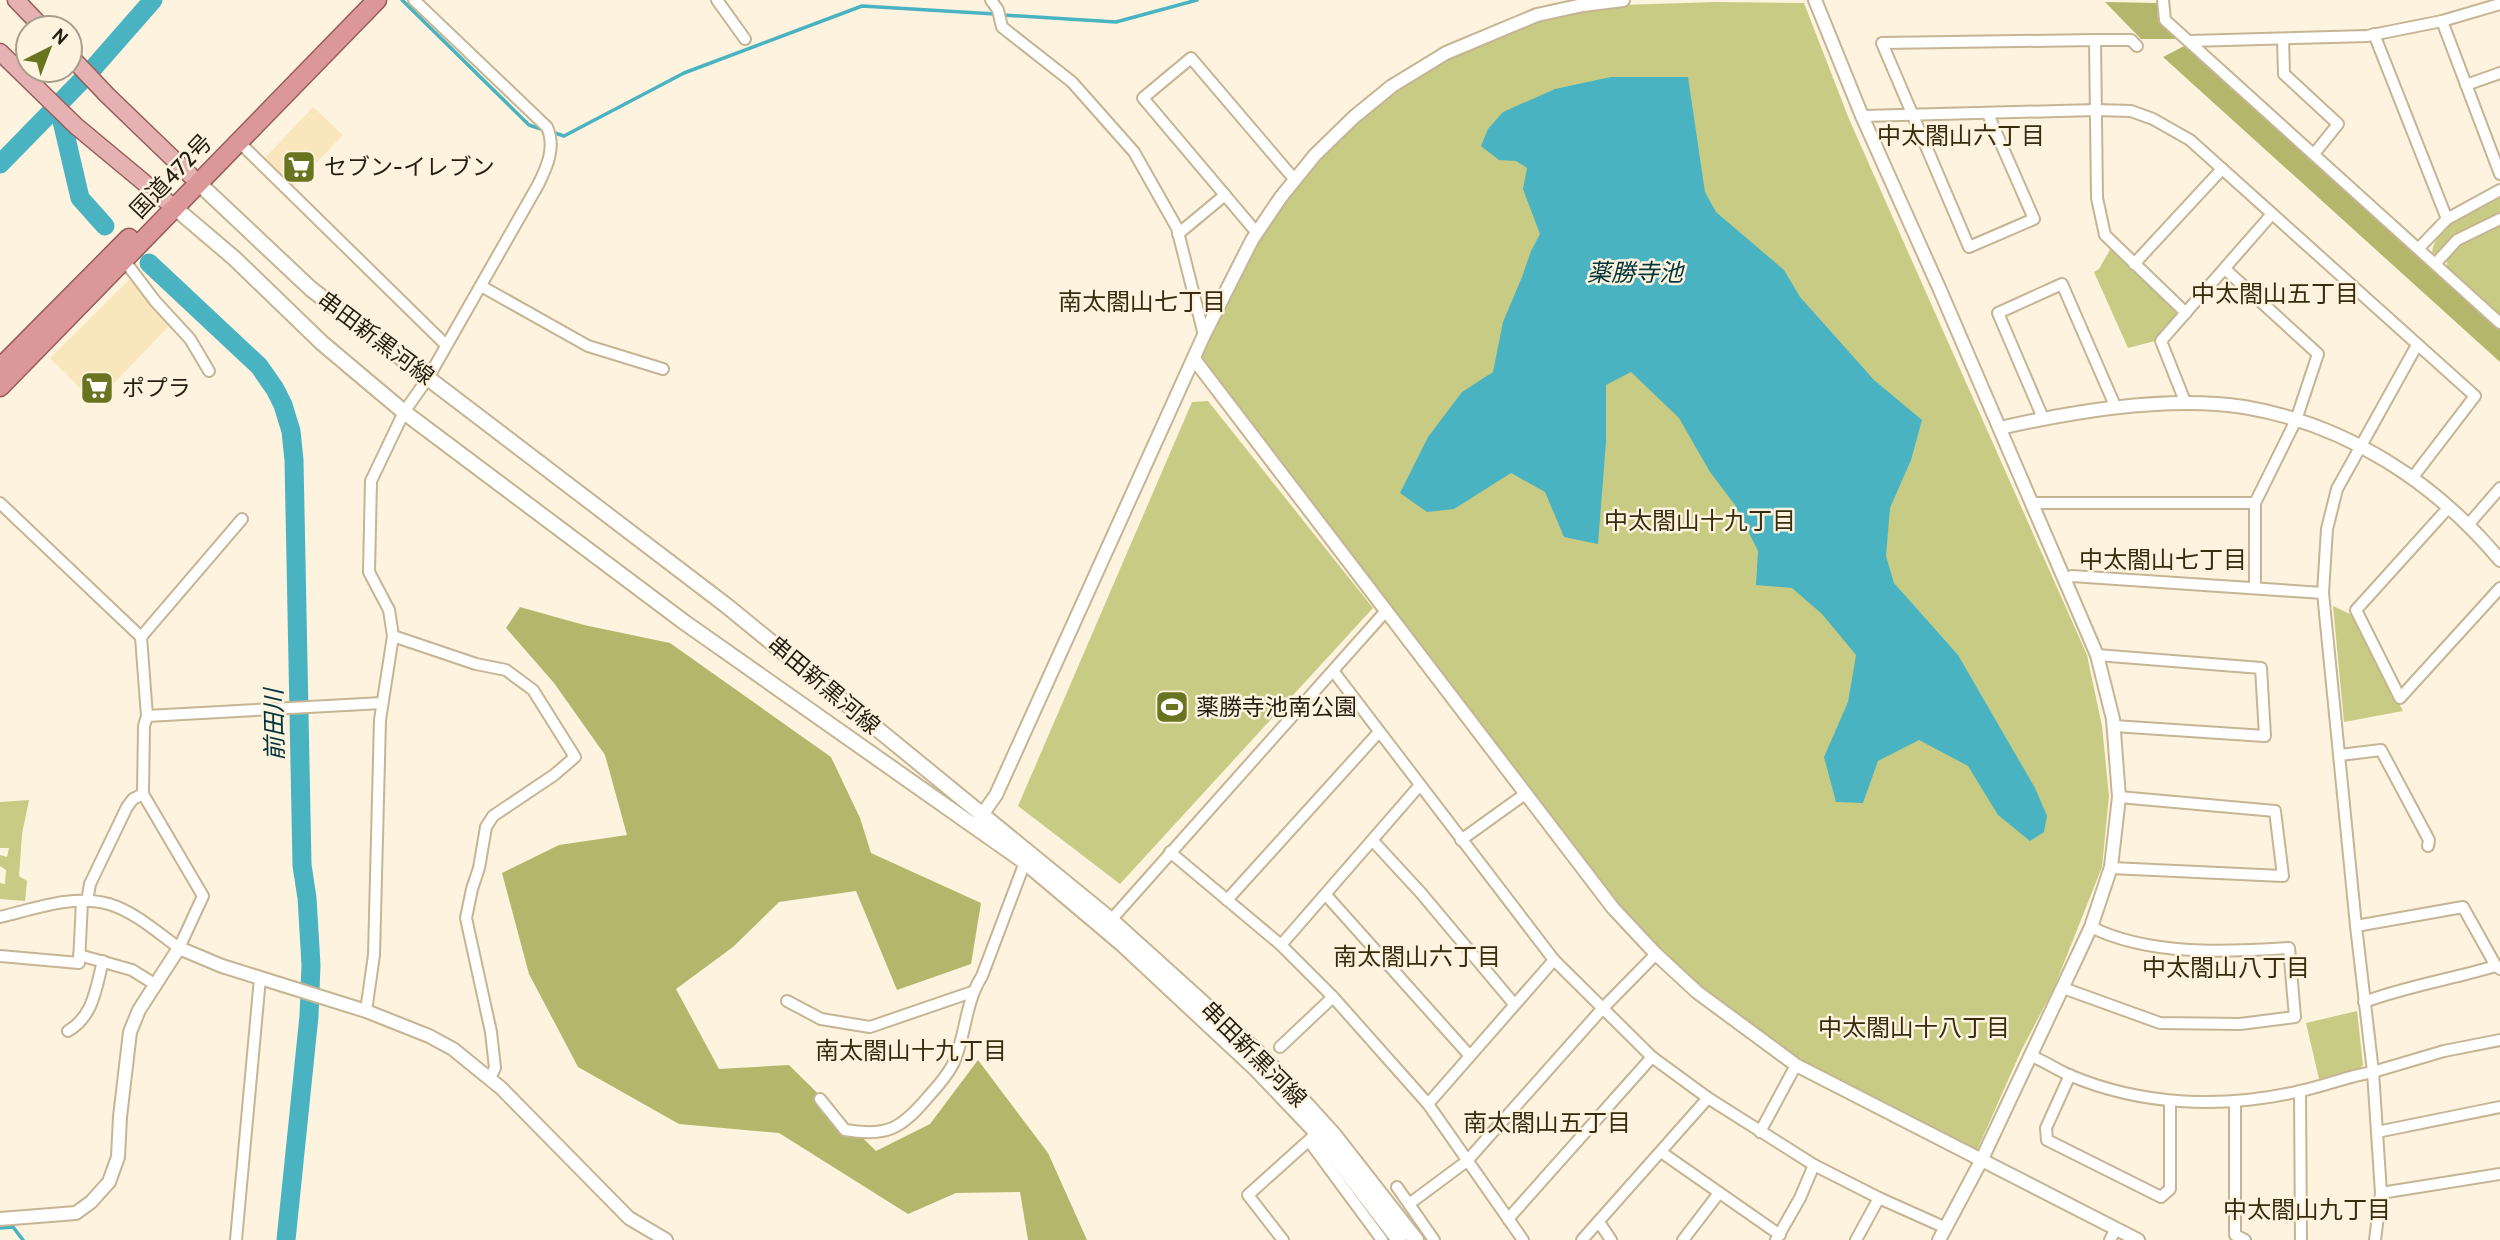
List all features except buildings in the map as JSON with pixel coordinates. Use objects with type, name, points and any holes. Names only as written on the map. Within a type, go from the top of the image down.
[{"type":"highway","name":"国道472号","points":[[0,368],[170,204],[361,0]]},
{"type":"highway","name":"国道472号","points":[[194,179],[239,142],[377,0]]},
{"type":"highway","name":"国道472号","points":[[0,387],[124,260],[170,204]]},
{"type":"main road","points":[[16,0],[30,14]]},
{"type":"main road","points":[[0,52],[76,126],[170,204]]},
{"type":"main road","points":[[84,71],[194,179]]},
{"type":"main road","name":"串田新黒河線","points":[[194,179],[311,289],[727,606],[1121,943],[1256,1069],[1399,1240]]},
{"type":"main road","name":"串田新黒河線","points":[[170,204],[234,258],[322,343],[404,412],[684,622],[844,737],[978,820],[1111,920],[1265,1059],[1334,1135],[1416,1240]]},
{"type":"street","points":[[717,0],[745,39]]},
{"type":"street","points":[[991,0],[998,10],[1002,27],[1072,82],[1134,152],[1178,234],[1204,335]]},
{"type":"street","points":[[978,820],[996,795],[1204,335],[1257,233],[1295,180],[1315,155],[1363,110],[1392,86],[1446,53],[1537,15],[1623,0]]},
{"type":"street","points":[[1815,0],[1862,116],[2097,655],[2113,726],[2119,797],[2111,868],[2091,927],[2063,988],[1981,1161],[1939,1240]]},
{"type":"street","points":[[2163,0],[2165,20],[2500,323]]},
{"type":"street","points":[[366,1011],[374,955],[376,822],[382,703],[393,636],[388,610],[369,572],[371,481],[404,412],[428,378],[547,167],[551,144],[547,127],[419,2]]},
{"type":"street","points":[[2190,41],[2374,34],[2442,21],[2500,4]]},
{"type":"street","points":[[2442,21],[2466,85],[2495,144],[2500,174]]},
{"type":"street","points":[[2374,34],[2447,219]]},
{"type":"street","points":[[2283,39],[2284,74],[2338,124],[2315,154]]},
{"type":"street","points":[[2095,40],[2097,198],[2105,235],[2186,313]]},
{"type":"street","points":[[1988,114],[2034,219],[1969,247],[1882,43],[2131,40],[2137,46]]},
{"type":"street","points":[[1257,233],[1143,98],[1191,58],[1295,180]]},
{"type":"street","points":[[2466,85],[2500,73]]},
{"type":"street","points":[[1862,116],[2131,111],[2153,119],[2190,140],[2475,396],[2413,477]]},
{"type":"street","points":[[239,142],[446,345]]},
{"type":"street","points":[[2134,264],[2222,169]]},
{"type":"street","points":[[2419,247],[2447,219],[2500,190]]},
{"type":"street","points":[[1178,234],[1226,195]]},
{"type":"street","points":[[2186,404],[2161,341],[2272,214]]},
{"type":"street","points":[[2436,263],[2457,240],[2500,219]]},
{"type":"street","points":[[124,260],[155,301],[190,339],[208,370]]},
{"type":"street","points":[[2225,269],[2318,354],[2296,420],[2255,503],[2255,588]]},
{"type":"street","points":[[2043,418],[1998,313],[2062,284],[2116,408]]},
{"type":"street","points":[[481,286],[588,346],[663,369]]},
{"type":"street","points":[[2375,1240],[2381,1193],[2373,1072],[2323,593],[2327,530],[2337,489],[2417,345]]},
{"type":"street","points":[[1194,359],[1613,908],[1696,992],[1796,1065],[1981,1161],[2113,1234],[2138,1240]]},
{"type":"street","points":[[2000,428],[2043,418],[2116,408],[2186,404],[2243,407],[2296,420],[2361,445],[2413,477],[2468,525],[2500,560]]},
{"type":"street","points":[[2468,525],[2500,488]]},
{"type":"street","points":[[0,503],[141,636],[147,716],[144,726],[143,794],[204,896],[179,948],[139,1010],[130,1032],[118,1157],[109,1182],[91,1202],[76,1213],[0,1219]]},
{"type":"street","points":[[2031,503],[2255,503]]},
{"type":"street","points":[[2449,507],[2356,610],[2400,698],[2500,588]]},
{"type":"street","points":[[141,636],[242,519]]},
{"type":"street","points":[[2064,578],[2072,576],[2323,593]]},
{"type":"street","points":[[1111,920],[1385,612]]},
{"type":"street","points":[[393,636],[476,664],[506,670],[533,690],[575,757],[554,775],[493,816],[486,827],[480,868],[472,888],[466,918],[491,1032],[495,1068],[490,1078]]},
{"type":"street","points":[[2097,655],[2261,668],[2265,736],[2113,726]]},
{"type":"street","points":[[1335,671],[1554,960],[1653,1057],[1760,1132],[1814,1164],[1879,1198],[1946,1228]]},
{"type":"street","points":[[147,716],[382,703]]},
{"type":"street","points":[[1227,900],[1379,732]]},
{"type":"street","points":[[2340,755],[2381,750],[2429,839],[2428,846]]},
{"type":"street","points":[[1281,945],[1420,785]]},
{"type":"street","points":[[0,956],[79,963],[85,901],[90,884],[127,807],[133,799],[143,794]]},
{"type":"street","points":[[1461,840],[1525,794]]},
{"type":"street","points":[[2111,868],[2283,876],[2275,811],[2119,797]]},
{"type":"street","points":[[1374,841],[1514,1004]]},
{"type":"street","points":[[1170,852],[1281,945],[1333,998],[1427,1104],[1523,1240]]},
{"type":"street","points":[[820,1099],[845,1130],[869,1134],[898,1127],[910,1118],[932,1093],[954,1062],[972,992],[982,976],[1025,862]]},
{"type":"street","points":[[1326,895],[1471,1056]]},
{"type":"street","points":[[0,917],[55,904],[85,901],[109,904],[132,915],[179,948],[222,966],[366,1011],[429,1036],[453,1049],[490,1078],[629,1218],[666,1240]]},
{"type":"street","points":[[2356,926],[2463,907],[2498,968],[2396,990],[2364,1002]]},
{"type":"street","points":[[2063,988],[2160,1023],[2239,1024],[2295,1017],[2289,948],[2194,951],[2146,944],[2091,927]]},
{"type":"street","points":[[1409,1204],[1467,1161],[1602,1009],[1656,954]]},
{"type":"street","points":[[79,955],[132,970],[156,985]]},
{"type":"street","points":[[1427,1104],[1554,960]]},
{"type":"street","points":[[68,1031],[94,1002],[103,961]]},
{"type":"street","points":[[236,1240],[260,978]]},
{"type":"street","points":[[787,1001],[821,1018],[870,1027],[972,992]]},
{"type":"street","points":[[1280,1047],[1333,998]]},
{"type":"street","points":[[2031,1056],[2070,1075],[2139,1096],[2170,1102],[2235,1102],[2301,1091],[2444,1051],[2500,1040]]},
{"type":"street","points":[[1508,1219],[1653,1057]]},
{"type":"street","points":[[1760,1132],[1796,1065]]},
{"type":"street","points":[[2070,1075],[2046,1128],[2047,1140],[2161,1197],[2170,1189],[2170,1102]]},
{"type":"street","points":[[2301,1091],[2301,1240]]},
{"type":"street","points":[[1582,1240],[1709,1098]]},
{"type":"street","points":[[2235,1102],[2235,1236],[2245,1240]]},
{"type":"street","points":[[2377,1132],[2500,1107]]},
{"type":"street","points":[[1283,1240],[1248,1195],[1313,1137],[1382,1240]]},
{"type":"street","points":[[1661,1152],[1778,1237],[1814,1164]]},
{"type":"street","points":[[2381,1193],[2500,1174]]},
{"type":"street","points":[[1397,1187],[1434,1240]]},
{"type":"street","points":[[1683,1240],[1719,1193]]},
{"type":"street","points":[[1856,1240],[1879,1198]]},
{"type":"street","points":[[1599,1222],[1611,1240]]},
{"type":"shaded area","points":[[313,107],[343,135],[292,188],[263,160]]},
{"type":"shaded area","points":[[131,278],[169,326],[95,403],[50,358]]},
{"type":"green space","points":[[2105,2],[2157,3],[2158,22],[2178,39],[2141,39]]},
{"type":"green space","points":[[1804,3],[1849,119],[2087,655],[2102,726],[2109,796],[2102,867],[2054,988],[2021,1051],[1974,1157],[1794,1064],[1651,951],[1194,360],[1250,244],[1314,159],[1389,91],[1444,59],[1534,21],[1621,5]]},
{"type":"green space","points":[[2188,44],[2500,328],[2500,362],[2163,57]]},
{"type":"green space","points":[[2500,197],[2500,212],[2455,235],[2437,255],[2432,253],[2435,243],[2449,226]]},
{"type":"green space","points":[[2500,226],[2500,315],[2447,267],[2447,259],[2463,244]]},
{"type":"green space","points":[[2111,248],[2180,312],[2155,341],[2128,348],[2094,272],[2099,269]]},
{"type":"green space","name":"薬勝寺池南公園","points":[[1208,401],[1373,608],[1120,884],[1018,806],[1192,402]]},
{"type":"green space","points":[[2333,606],[2352,615],[2403,711],[2344,722]]},
{"type":"green space","points":[[520,607],[584,625],[670,643],[831,757],[860,818],[871,853],[981,903],[971,964],[897,990],[856,891],[779,902],[733,947],[676,989],[719,1069],[789,1065],[876,1151],[930,1124],[978,1060],[1048,1153],[1087,1240],[1028,1240],[1020,1192],[956,1193],[908,1214],[779,1133],[679,1124],[578,1067],[529,974],[502,873],[559,845],[627,835],[605,755],[554,683],[506,628]]},
{"type":"green space","points":[[29,800],[22,834],[19,876],[27,881],[25,901],[0,899],[0,883],[5,884],[6,870],[0,866],[0,855],[7,857],[9,848],[0,848],[0,802]]},
{"type":"green space","points":[[2357,1011],[2363,1065],[2358,1070],[2319,1079],[2306,1023]]},
{"type":"water","name":"薬勝寺池","points":[[1611,77],[1688,77],[1705,192],[1716,212],[1784,270],[1800,297],[1874,380],[1922,420],[1911,460],[1890,508],[1886,556],[1894,583],[1958,655],[2035,788],[2047,816],[2044,832],[2030,841],[1998,815],[1968,766],[1919,740],[1878,761],[1863,803],[1836,802],[1824,757],[1848,702],[1856,655],[1822,614],[1792,588],[1756,585],[1758,551],[1735,505],[1710,472],[1679,418],[1631,372],[1606,385],[1606,442],[1598,544],[1564,537],[1545,492],[1511,473],[1454,509],[1427,512],[1400,493],[1428,437],[1462,392],[1493,372],[1503,322],[1540,234],[1523,189],[1527,168],[1516,161],[1499,160],[1481,146],[1488,129],[1503,112],[1555,89]]},
{"type":"waterway","points":[[0,164],[89,73],[153,0]]},
{"type":"waterway","points":[[402,0],[529,125],[544,130]]},
{"type":"waterway","points":[[1003,15],[1116,22],[1197,0]]},
{"type":"waterway","points":[[552,132],[564,136],[684,73],[862,6],[995,14]]},
{"type":"waterway","name":"前田川","points":[[58,104],[80,198],[105,226]]},
{"type":"waterway","name":"前田川","points":[[149,263],[259,366],[283,405],[291,431],[294,460],[302,865],[311,965],[309,1016],[286,1240]]},
{"type":"waterway","points":[[0,1228],[13,1227],[23,1240]]},
{"type":"place","name":"セブン-イレブン","points":[[299,167]]},
{"type":"place","name":"ポプラ","points":[[97,388]]},
{"type":"place","name":"薬勝寺池南公園","points":[[1172,707]]},
{"type":"district","name":"中太閤山六丁目","points":[[1961,135]]},
{"type":"district","name":"中太閤山五丁目","points":[[2275,293]]},
{"type":"district","name":"南太閤山七丁目","points":[[1142,301]]},
{"type":"district","name":"中太閤山十九丁目","points":[[1700,520]]},
{"type":"district","name":"中太閤山七丁目","points":[[2163,559]]},
{"type":"district","name":"南太閤山六丁目","points":[[1417,956]]},
{"type":"district","name":"中太閤山八丁目","points":[[2226,967]]},
{"type":"district","name":"中太閤山十八丁目","points":[[1914,1027]]},
{"type":"district","name":"南太閤山十九丁目","points":[[911,1050]]},
{"type":"district","name":"南太閤山五丁目","points":[[1547,1122]]},
{"type":"district","name":"中太閤山九丁目","points":[[2307,1209]]}]
